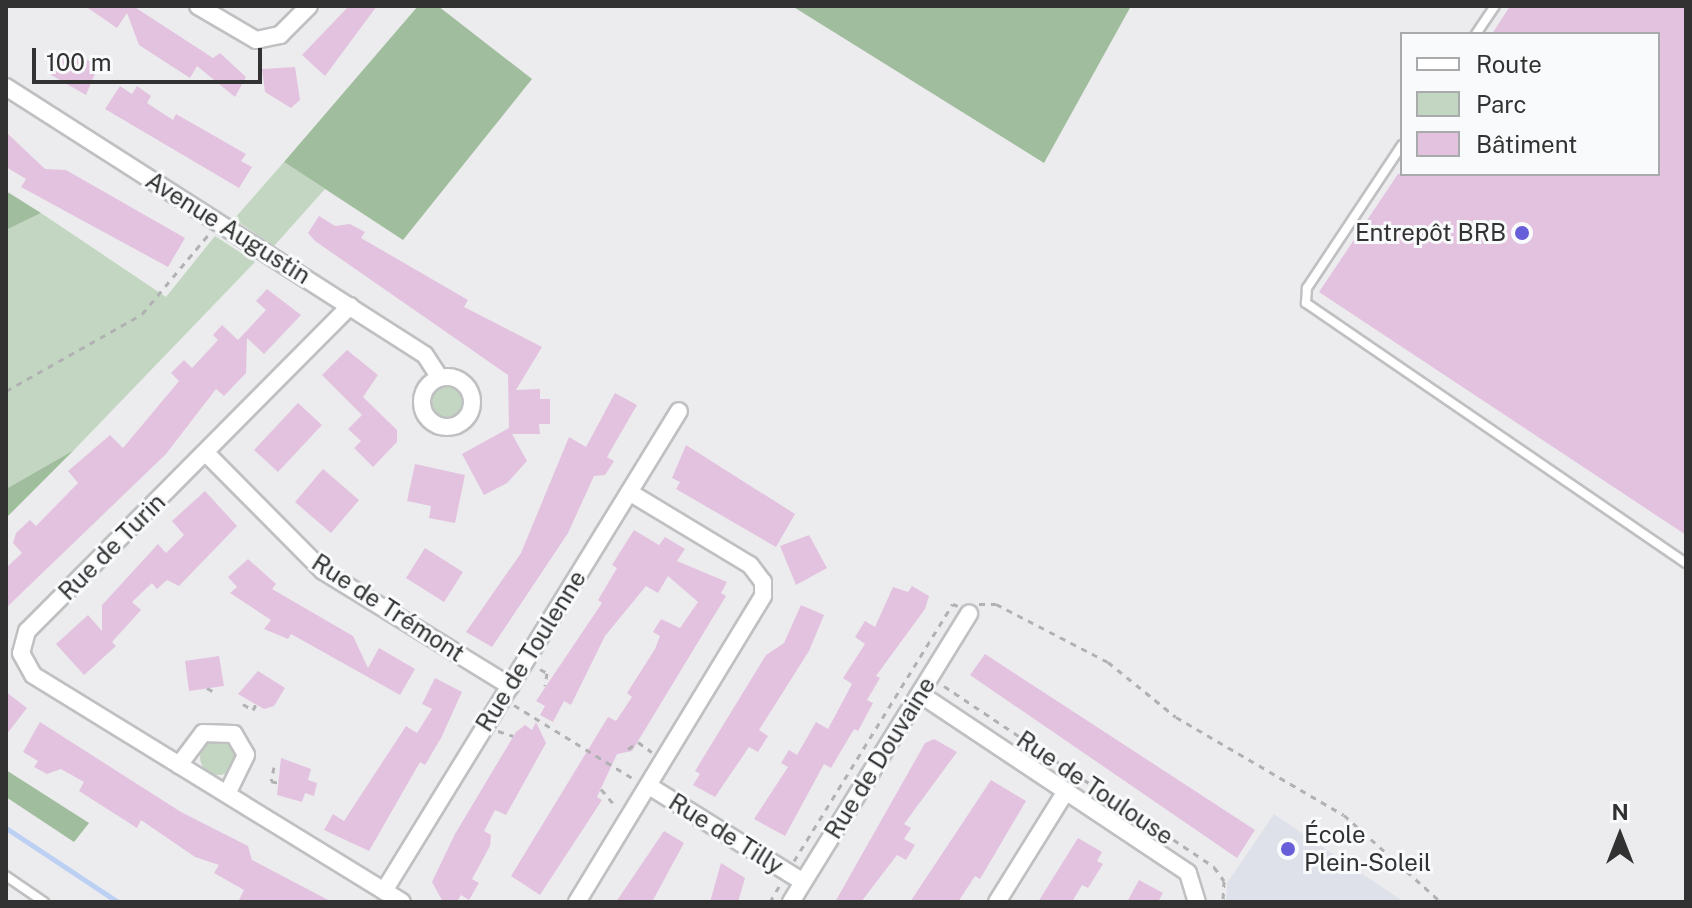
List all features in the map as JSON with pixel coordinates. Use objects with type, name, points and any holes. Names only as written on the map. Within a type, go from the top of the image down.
[{"type":"street","points":[[198,6],[256,40],[280,35],[309,6]]},
{"type":"street","name":"Avenue Augustin","points":[[6,87],[425,355],[440,378]]},
{"type":"street","name":"Rue de Turin","points":[[350,306],[27,631],[22,645],[33,675],[402,902]]},
{"type":"street","name":"Rue de Toulenne","points":[[384,891],[510,694],[525,661],[679,411]]},
{"type":"street","name":"Rue de Trémont","points":[[206,453],[323,571],[510,694]]},
{"type":"street","points":[[577,902],[630,816],[644,784],[665,760],[764,589],[750,565],[629,492]]},
{"type":"street","name":"Rue de Douvaine","points":[[791,902],[969,614]]},
{"type":"street","name":"Rue de Toulouse","points":[[920,694],[1188,873],[1197,902]]},
{"type":"street","points":[[179,765],[203,733],[234,734],[246,755],[227,794]]},
{"type":"street","name":"Rue de Tilly","points":[[644,784],[803,882]]},
{"type":"street","points":[[997,902],[1066,791]]},
{"type":"lane","points":[[1477,32],[1495,6]]},
{"type":"lane","points":[[1400,148],[1307,288],[1306,303],[1686,563]]},
{"type":"lane","points":[[6,876],[44,902]]},
{"type":"path","points":[[6,391],[142,314],[211,231]]},
{"type":"path","name":"Rue de Douvaine","points":[[796,859],[953,604]]},
{"type":"path","points":[[969,614],[978,604],[996,604],[1108,662],[1176,717],[1344,815],[1441,902]]},
{"type":"path","points":[[525,661],[547,673],[545,686]]},
{"type":"path","name":"Rue de Toulouse","points":[[943,686],[1214,867],[1224,881],[1223,902]]},
{"type":"path","points":[[207,688],[216,693]]},
{"type":"path","points":[[510,694],[644,784]]},
{"type":"path","points":[[243,704],[253,710],[256,704]]},
{"type":"path","points":[[628,749],[638,742],[665,760]]},
{"type":"path","points":[[274,767],[271,781],[278,783]]},
{"type":"path","points":[[601,789],[603,799],[630,816]]},
{"type":"path","points":[[770,902],[781,884]]},
{"type":"shaded area","name":"École Plein-Soleil","points":[[1274,814],[1404,902],[1226,902],[1227,883]]},
{"type":"green space","points":[[418,6],[438,6],[532,79],[403,240],[284,162]]},
{"type":"green space","points":[[792,6],[1131,6],[1044,163]]},
{"type":"green space","points":[[284,162],[325,189],[274,246],[234,219]]},
{"type":"green space","points":[[6,191],[41,213],[6,230]]},
{"type":"green space","points":[[41,213],[166,297],[215,236],[255,262],[74,450],[6,489],[6,230]]},
{"type":"green space","points":[[447,385],[459,390],[464,402],[459,414],[447,419],[435,414],[430,402],[435,390]]},
{"type":"green space","points":[[74,450],[6,518],[6,489]]},
{"type":"green space","points":[[218,739],[231,744],[236,757],[231,770],[218,775],[205,770],[200,757],[205,744]]},
{"type":"green space","points":[[6,770],[89,823],[74,842],[6,797]]},
{"type":"building","points":[[85,6],[133,6],[213,58],[220,53],[246,77],[235,97],[197,66],[190,78],[139,45],[127,13],[117,28]]},
{"type":"building","points":[[349,6],[377,6],[325,76],[302,55]]},
{"type":"building","name":"Entrepôt BRB","points":[[1510,6],[1686,6],[1686,535],[1319,292],[1398,174],[1660,176],[1660,32],[1493,32]]},
{"type":"building","points":[[64,53],[99,64],[86,95],[51,75]]},
{"type":"building","points":[[295,67],[300,100],[291,108],[265,92],[262,69]]},
{"type":"building","points":[[120,86],[132,94],[137,86],[151,96],[147,103],[173,120],[176,114],[246,154],[241,161],[252,167],[239,188],[105,109]]},
{"type":"building","points":[[6,132],[45,169],[66,170],[185,238],[168,267],[21,187],[26,179],[6,167]]},
{"type":"building","points":[[319,216],[335,226],[350,224],[365,232],[361,238],[468,300],[464,307],[542,347],[516,390],[540,389],[540,399],[550,399],[550,424],[539,424],[540,434],[512,434],[527,461],[507,483],[484,495],[462,454],[509,428],[508,375],[315,241],[308,233]]},
{"type":"building","points":[[267,289],[301,315],[264,354],[247,338],[246,373],[224,396],[216,389],[166,454],[6,608],[6,568],[22,553],[13,543],[16,533],[30,520],[36,526],[78,483],[68,471],[110,435],[123,448],[179,381],[171,373],[184,360],[192,368],[218,340],[213,335],[222,325],[238,340],[266,310],[256,301]]},
{"type":"building","points":[[347,350],[378,375],[363,397],[397,430],[397,442],[373,467],[354,448],[361,441],[348,429],[362,415],[322,375]]},
{"type":"building","points":[[615,393],[637,405],[607,457],[614,461],[605,475],[594,476],[568,533],[492,647],[466,632],[521,553],[569,437],[586,447]]},
{"type":"building","points":[[298,403],[322,425],[278,472],[254,450]]},
{"type":"building","points":[[686,445],[795,514],[776,547],[676,489],[680,482],[672,478]]},
{"type":"building","points":[[415,464],[465,475],[455,523],[429,518],[431,506],[407,501]]},
{"type":"building","points":[[323,469],[359,500],[331,533],[295,502]]},
{"type":"building","points":[[205,491],[237,526],[179,586],[167,580],[157,589],[152,583],[132,602],[141,610],[112,642],[116,646],[84,675],[56,644],[88,615],[102,631],[102,605],[158,544],[166,553],[184,535],[172,521]]},
{"type":"building","points":[[634,530],[659,545],[665,537],[685,549],[677,561],[727,582],[721,593],[726,596],[632,751],[617,754],[597,797],[602,800],[540,895],[511,876],[608,717],[616,721],[632,697],[627,693],[655,649],[660,636],[653,632],[661,619],[680,628],[698,602],[668,576],[658,593],[646,586],[605,636],[571,705],[564,701],[553,722],[540,715],[545,706],[536,701],[602,603],[598,600],[617,568],[612,565]]},
{"type":"building","points":[[809,535],[827,568],[796,585],[780,546]]},
{"type":"building","points":[[425,548],[463,572],[444,602],[406,578]]},
{"type":"building","points":[[248,559],[276,584],[272,589],[353,636],[368,668],[379,648],[415,669],[400,695],[291,634],[288,639],[264,629],[271,620],[230,593],[237,587],[228,577]]},
{"type":"building","points":[[912,586],[929,596],[925,609],[876,676],[880,678],[867,700],[873,703],[858,731],[854,729],[831,768],[824,764],[785,836],[754,819],[788,767],[781,763],[789,750],[797,755],[816,722],[828,729],[852,684],[843,678],[865,644],[855,637],[865,621],[875,627],[893,587],[908,592]]},
{"type":"building","points":[[801,605],[824,615],[809,651],[759,730],[768,736],[758,752],[749,747],[715,797],[693,785],[700,774],[695,771],[766,655],[784,643]]},
{"type":"building","points":[[985,654],[1255,830],[1237,858],[970,675]]},
{"type":"building","points":[[219,656],[224,686],[189,691],[185,661]]},
{"type":"building","points":[[258,671],[285,688],[274,706],[264,709],[238,694]]},
{"type":"building","points":[[435,678],[462,692],[441,738],[425,765],[420,762],[369,851],[324,830],[333,814],[344,821],[406,726],[417,733],[432,709],[422,704]]},
{"type":"building","points":[[6,692],[27,708],[6,735]]},
{"type":"building","points":[[40,722],[181,812],[248,846],[252,860],[332,902],[238,902],[244,890],[214,873],[219,865],[195,857],[141,820],[137,828],[79,791],[84,782],[61,769],[47,774],[34,767],[38,761],[23,752]]},
{"type":"building","points":[[536,722],[546,743],[506,815],[495,810],[484,831],[491,835],[490,846],[472,879],[479,883],[469,900],[461,895],[457,902],[443,902],[432,882],[455,834],[516,732],[525,725],[532,730]]},
{"type":"building","points":[[934,739],[957,752],[904,824],[911,828],[904,839],[915,845],[906,860],[897,855],[861,902],[835,902],[925,743]]},
{"type":"building","points":[[281,758],[311,769],[308,780],[317,783],[314,796],[305,793],[302,802],[277,795]]},
{"type":"building","points":[[991,780],[1026,801],[980,879],[975,876],[958,902],[910,902]]},
{"type":"building","points":[[664,831],[684,843],[652,902],[616,902]]},
{"type":"building","points":[[1078,838],[1102,852],[1097,861],[1103,864],[1088,888],[1082,885],[1072,902],[1038,902]]},
{"type":"building","points":[[721,863],[745,878],[738,902],[710,902]]},
{"type":"building","points":[[1139,880],[1163,893],[1158,902],[1127,902]]},
{"type":"waterway","points":[[6,828],[118,902]]},
{"type":"place","name":"Entrepôt BRB","points":[[1522,233]]},
{"type":"place","name":"École Plein-Soleil","points":[[1288,849]]}]
